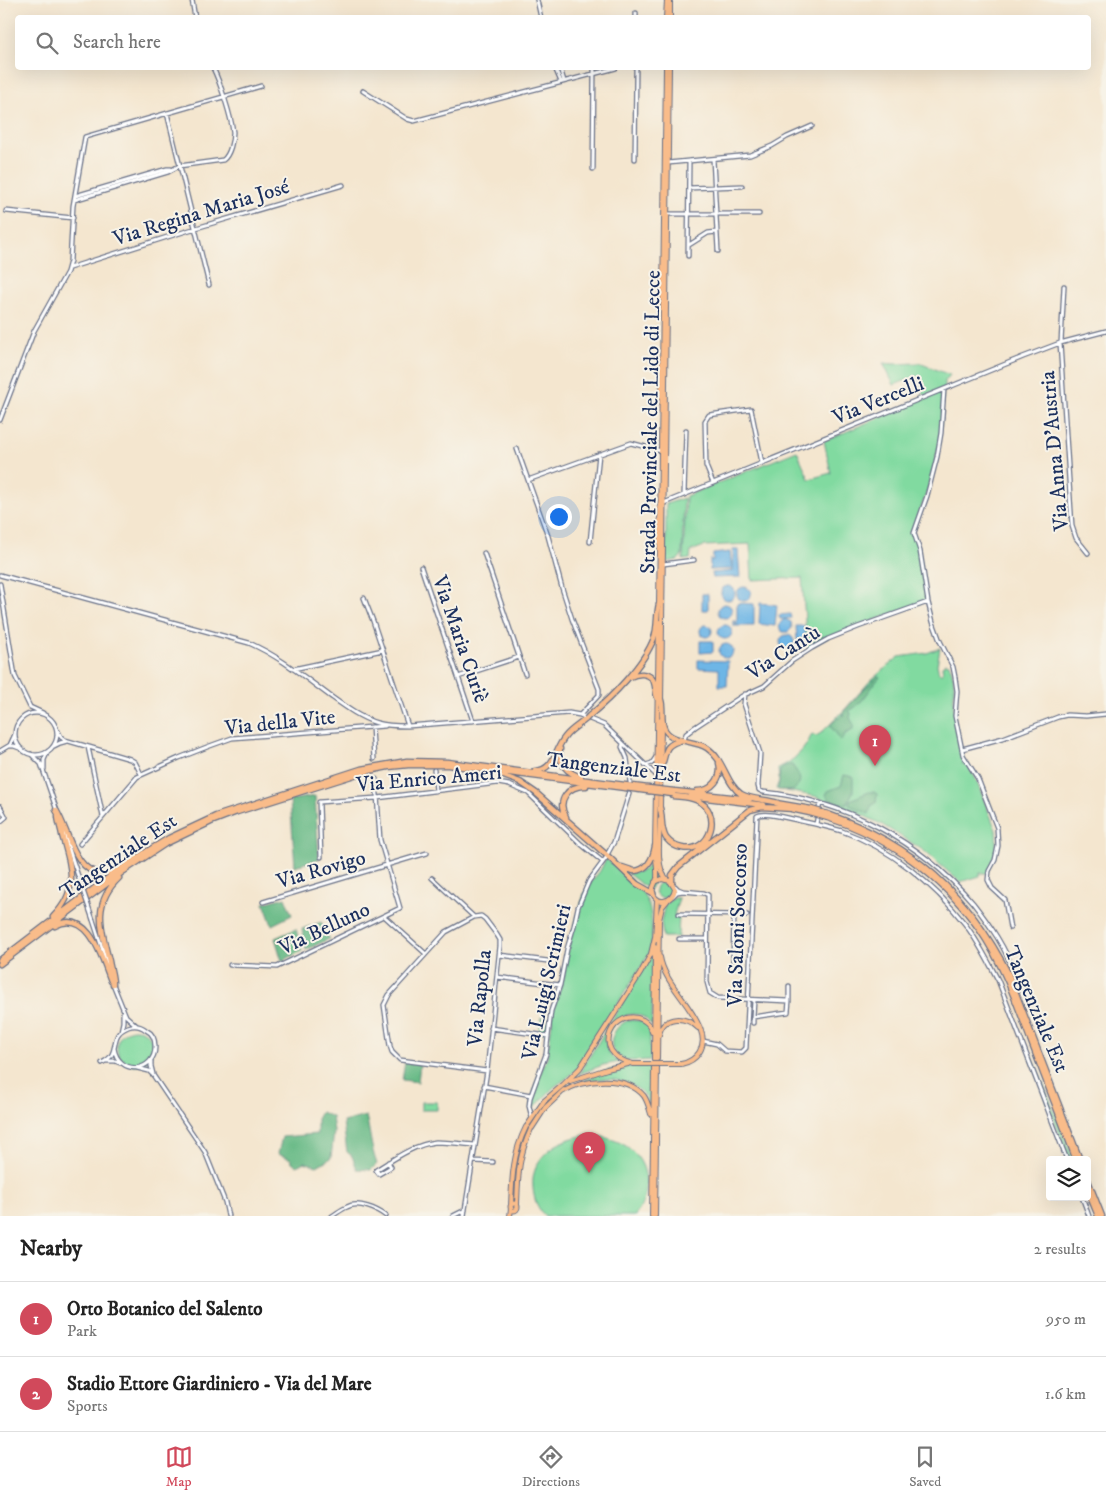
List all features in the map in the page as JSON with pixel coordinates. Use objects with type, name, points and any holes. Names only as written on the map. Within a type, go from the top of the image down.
[{"type":"highway","points":[[511,770],[538,771],[545,768],[553,760],[566,735],[588,718],[624,683],[652,644],[659,604]]},
{"type":"highway","points":[[624,683],[634,675],[642,674],[649,676],[654,680],[659,699]]},
{"type":"highway","name":"Tangenziale Est","points":[[659,699],[663,706],[662,721],[665,729],[674,738],[702,745],[714,753]]},
{"type":"highway","points":[[661,767],[665,752],[669,746],[686,740]]},
{"type":"highway","points":[[561,742],[559,756],[566,770],[577,776],[598,780],[606,784]]},
{"type":"highway","points":[[674,792],[700,791],[708,789],[716,783],[720,775],[720,768],[714,753]]},
{"type":"highway","points":[[714,753],[734,787],[741,794],[778,803]]},
{"type":"highway","name":"Tangenziale Est","points":[[0,960],[146,852],[189,828],[216,816],[361,769],[392,763],[447,762],[606,784]]},
{"type":"highway","name":"Tangenziale Est","points":[[0,964],[143,858],[165,844],[211,822],[364,772],[388,767],[427,764],[778,803],[828,816],[878,836],[914,858],[935,874],[954,893],[984,930],[1009,975],[1078,1156]]},
{"type":"highway","points":[[478,770],[508,777],[528,787],[573,825],[637,884],[653,893]]},
{"type":"highway","points":[[573,825],[562,810],[563,798],[567,792],[579,786],[597,787],[606,784]]},
{"type":"highway","points":[[660,808],[663,831],[669,841],[677,847],[687,849],[702,843],[709,834],[712,824],[708,810],[696,800],[674,792]]},
{"type":"highway","name":"Tangenziale Est","points":[[674,792],[811,811]]},
{"type":"highway","points":[[672,883],[673,873],[678,867],[750,810],[762,807],[794,809]]},
{"type":"highway","points":[[57,813],[82,864],[90,869],[99,872],[112,871],[146,852]]},
{"type":"highway","points":[[28,939],[57,913],[69,893],[72,874],[57,813]]},
{"type":"highway","name":"Tangenziale Est","points":[[828,816],[876,838],[913,861],[945,889],[967,913],[1005,975],[1074,1156]]},
{"type":"highway","points":[[608,858],[626,870],[638,871],[649,863],[654,855],[655,846]]},
{"type":"highway","points":[[114,985],[100,925],[101,905],[114,882],[143,858]]},
{"type":"highway","points":[[25,946],[60,923],[71,922],[80,925],[91,934],[114,985]]},
{"type":"highway","points":[[1091,1188],[1102,1216]]},
{"type":"highway","points":[[1091,1199],[1098,1216]]},
{"type":"main road","points":[[668,0],[668,15]]},
{"type":"main road","name":"Strada Provinciale del Lido di Lecce","points":[[658,776],[661,767],[659,604],[668,70]]},
{"type":"main road","name":"Strada Provinciale del Lido di Lecce","points":[[658,776],[656,757],[663,564],[668,214],[666,168]]},
{"type":"main road","points":[[656,1059],[658,927],[663,906],[675,891],[672,883],[662,873],[660,862],[658,776]]},
{"type":"main road","points":[[656,1059],[656,899],[652,887],[657,875],[655,846],[658,776]]},
{"type":"main road","points":[[655,882],[662,879],[672,883]]},
{"type":"main road","points":[[656,899],[668,900]]},
{"type":"main road","points":[[563,1085],[574,1079],[618,1066],[691,1062],[700,1051],[703,1041],[697,1021],[663,968],[660,958],[658,927]]},
{"type":"main road","points":[[510,1216],[513,1164],[517,1148],[527,1126],[549,1096],[580,1068],[640,974],[651,954],[655,937]]},
{"type":"main road","points":[[632,1064],[616,1058],[611,1052],[608,1042],[615,1024],[628,1018],[640,1019],[651,1026],[656,1059]]},
{"type":"main road","points":[[656,1059],[660,1030],[667,1022],[680,1018],[687,1020],[697,1026],[702,1034]]},
{"type":"main road","points":[[655,1066],[653,1216],[653,1124],[655,1066]]},
{"type":"main road","points":[[516,1216],[520,1160],[532,1129],[540,1115],[553,1100],[583,1078],[594,1073]]},
{"type":"main road","points":[[562,1092],[577,1084],[598,1080],[628,1085],[638,1090],[645,1098],[653,1124]]},
{"type":"main road","points":[[549,1096],[553,1100]]},
{"type":"main road","points":[[527,1126],[530,1125],[532,1129]]},
{"type":"main road","points":[[511,1207],[514,1210],[517,1207]]},
{"type":"street","points":[[192,0],[194,15]]},
{"type":"street","points":[[537,0],[540,15]]},
{"type":"street","points":[[75,198],[168,172],[179,166],[224,160],[229,155],[233,134],[224,96],[214,70]]},
{"type":"street","points":[[556,70],[562,82]]},
{"type":"street","points":[[560,70],[562,82]]},
{"type":"street","points":[[363,92],[407,119],[414,121],[607,70]]},
{"type":"street","points":[[635,159],[636,70]]},
{"type":"street","points":[[593,169],[594,73]]},
{"type":"street","points":[[0,420],[34,331],[68,268],[75,198],[85,137],[261,86]]},
{"type":"street","points":[[167,113],[209,285]]},
{"type":"street","points":[[667,160],[689,162],[750,155],[812,126]]},
{"type":"street","points":[[713,159],[718,251]]},
{"type":"street","points":[[688,256],[689,162]]},
{"type":"street","name":"Via Regina Maria José","points":[[68,268],[343,185]]},
{"type":"street","points":[[689,188],[742,186]]},
{"type":"street","points":[[6,211],[73,218]]},
{"type":"street","points":[[668,214],[759,214]]},
{"type":"street","points":[[688,245],[708,233],[717,232]]},
{"type":"street","name":"Via Anna D'Austria","points":[[1064,286],[1061,343],[1072,526],[1076,538],[1088,553]]},
{"type":"street","name":"Via Vercelli","points":[[664,503],[1061,343],[1106,331]]},
{"type":"street","points":[[944,389],[938,457],[928,496],[914,533],[920,551],[928,602],[940,641],[949,658],[955,677],[957,690],[955,716],[962,749],[966,761],[978,779],[997,828],[998,846],[995,860],[989,871],[988,880],[992,888],[1005,900],[1010,928]]},
{"type":"street","points":[[713,483],[706,466],[705,421],[709,415],[751,408],[762,464]]},
{"type":"street","points":[[684,495],[686,430]]},
{"type":"street","points":[[528,480],[632,443],[661,451]]},
{"type":"street","points":[[517,449],[548,536],[572,619],[599,690],[599,695],[580,715]]},
{"type":"street","points":[[590,542],[600,454]]},
{"type":"street","points":[[484,553],[525,674]]},
{"type":"street","points":[[663,564],[694,560]]},
{"type":"street","name":"Via Maria Curiè","points":[[421,567],[473,721]]},
{"type":"street","points":[[0,575],[250,643],[276,657],[340,703],[376,723],[391,726],[408,726],[569,714],[580,715],[604,725],[658,776]]},
{"type":"street","points":[[0,584],[15,676],[32,709],[52,719],[62,739],[130,759],[136,762],[141,774]]},
{"type":"street","points":[[364,598],[408,726]]},
{"type":"street","name":"Via Cantù","points":[[686,740],[686,734],[690,731],[745,694],[764,686],[792,661],[828,639],[928,602]]},
{"type":"street","points":[[293,669],[383,650]]},
{"type":"street","points":[[458,677],[519,657]]},
{"type":"street","points":[[745,694],[744,704],[759,750],[759,790],[801,798],[847,812],[877,826],[904,842],[938,867],[958,886],[984,917],[1006,952],[1016,974]]},
{"type":"street","points":[[734,701],[740,701],[744,704]]},
{"type":"street","points":[[23,718],[27,702]]},
{"type":"street","points":[[0,751],[12,742],[19,722],[23,718],[32,713],[43,713]]},
{"type":"street","points":[[962,749],[1003,738],[1058,717],[1106,714]]},
{"type":"street","name":"Via della Vite","points":[[80,844],[137,777],[179,758],[232,738],[391,726]]},
{"type":"street","points":[[372,727],[374,759]]},
{"type":"street","points":[[15,731],[16,740],[24,751]]},
{"type":"street","points":[[44,774],[44,760],[57,738],[58,731]]},
{"type":"street","points":[[30,754],[40,754],[60,743],[70,742]]},
{"type":"street","points":[[623,744],[622,748],[628,758],[630,782]]},
{"type":"street","points":[[8,746],[16,746],[39,762],[123,1010],[129,1020],[145,1028],[153,1036],[156,1048],[151,1066],[153,1075],[205,1152],[225,1202],[228,1216]]},
{"type":"street","points":[[88,747],[103,817]]},
{"type":"street","points":[[645,765],[652,764],[656,757]]},
{"type":"street","points":[[434,770],[436,791]]},
{"type":"street","points":[[376,779],[380,840],[387,865]]},
{"type":"street","name":"Via Enrico Ameri","points":[[321,857],[319,802],[377,798],[498,783],[509,784],[528,794],[603,862]]},
{"type":"street","points":[[608,853],[614,842],[628,794]]},
{"type":"street","points":[[816,824],[820,803]]},
{"type":"street","points":[[0,806],[6,817],[0,822]]},
{"type":"street","name":"Via Saloni Soccorso","points":[[703,1041],[717,1044],[725,1051],[744,1051],[746,1048],[756,818],[761,814],[786,817],[842,831],[888,854],[916,874],[943,899],[965,925],[984,953],[998,980],[1065,1156]]},
{"type":"street","name":"Via Rovigo","points":[[263,902],[427,853]]},
{"type":"street","name":"Via Luigi Scrimieri","points":[[532,1118],[529,1106],[531,1095],[546,1054],[551,1011],[560,986],[567,949],[582,897],[589,881],[608,858]]},
{"type":"street","name":"Via Belluno","points":[[230,965],[277,967],[400,908],[387,865]]},
{"type":"street","points":[[432,878],[474,917]]},
{"type":"street","points":[[672,883],[683,891],[706,894],[708,915],[707,982],[710,993],[718,998],[749,1001],[789,1001]]},
{"type":"street","points":[[672,896],[677,892],[683,891]]},
{"type":"street","points":[[679,914],[747,915]]},
{"type":"street","points":[[733,962],[734,915]]},
{"type":"street","points":[[384,916],[426,954]]},
{"type":"street","name":"Via Rapolla","points":[[464,1216],[487,1071],[500,940],[485,918],[481,916],[474,917],[446,932],[384,1005],[392,1052],[400,1060],[487,1071]]},
{"type":"street","points":[[679,939],[707,939]]},
{"type":"street","points":[[499,955],[548,961]]},
{"type":"street","points":[[497,977],[560,986]]},
{"type":"street","points":[[753,1017],[788,1012],[789,986]]},
{"type":"street","points":[[752,1023],[754,1001]]},
{"type":"street","points":[[123,1010],[124,1022],[121,1031],[115,1039],[110,1057],[102,1063],[111,1061],[145,1070],[153,1075]]},
{"type":"street","points":[[121,1031],[126,1028],[139,1026]]},
{"type":"street","points":[[491,1028],[548,1036]]},
{"type":"street","points":[[114,1048],[116,1057],[122,1064]]},
{"type":"street","points":[[137,1068],[152,1059]]},
{"type":"street","points":[[484,1086],[531,1095]]},
{"type":"street","points":[[388,1162],[418,1146],[429,1143],[475,1145]]},
{"type":"street","points":[[473,1160],[493,1162]]},
{"type":"street","points":[[1083,1201],[1089,1216]]},
{"type":"street","points":[[332,1216],[347,1207],[353,1206],[368,1207],[386,1216]]},
{"type":"street","points":[[453,1216],[465,1210]]},
{"type":"green space","points":[[883,363],[919,363],[950,375],[945,381],[945,388],[924,396],[917,376],[894,385]]},
{"type":"green space","points":[[940,392],[943,394],[938,449],[923,504],[912,531],[919,549],[926,601],[829,637],[807,648],[802,578],[752,580],[750,544],[704,546],[691,551],[690,559],[683,560],[686,496],[797,451],[809,479],[831,473],[824,441]]},
{"type":"green space","points":[[684,498],[682,555],[678,560],[667,562],[666,504]]},
{"type":"green space","points":[[940,648],[937,665],[939,673],[943,673],[942,666],[946,663],[949,664],[952,670],[954,716],[962,756],[965,762],[962,764],[967,764],[975,777],[996,830],[995,852],[987,873],[980,873],[980,876],[960,882],[923,850],[881,824],[852,810],[814,796],[776,789],[779,781],[778,768],[798,754],[812,734],[816,736],[821,733],[871,680],[899,657],[927,653]]},
{"type":"green space","points":[[878,676],[880,677],[862,700],[849,711],[851,713],[850,718],[853,723],[853,730],[845,734],[840,741],[830,726],[845,714],[841,715]]},
{"type":"green space","points":[[788,765],[792,765],[797,772],[800,778],[799,784],[793,791],[778,790],[780,770]]},
{"type":"green space","points":[[844,775],[853,777],[853,792],[846,805],[830,800],[826,795],[828,791],[841,786]]},
{"type":"green space","points":[[869,792],[877,794],[876,803],[871,806],[869,814],[849,805],[850,800]]},
{"type":"green space","points":[[315,796],[319,859],[295,866],[290,800]]},
{"type":"green space","points":[[606,859],[633,882],[645,897],[652,921],[652,939],[649,954],[576,1070],[554,1087],[532,1110],[535,1085],[547,1058],[554,1008],[564,977],[569,945],[584,894]]},
{"type":"green space","points":[[654,859],[655,878],[650,889],[626,872],[642,870],[649,866]]},
{"type":"green space","points":[[663,882],[669,884],[671,890],[669,896],[663,898],[657,896],[655,890],[657,884]]},
{"type":"green space","points":[[285,897],[292,915],[272,925],[264,903]]},
{"type":"green space","points":[[674,898],[679,898],[674,915],[679,916],[678,937],[663,937],[661,921],[665,904]]},
{"type":"green space","points":[[321,922],[329,939],[306,950],[302,929]]},
{"type":"green space","points":[[296,929],[302,951],[282,961],[275,938]]},
{"type":"green space","points":[[653,953],[652,1026],[643,1017],[632,1014],[622,1017],[608,1033],[606,1044],[609,1054],[619,1062],[603,1065],[576,1075],[580,1072]]},
{"type":"green space","points":[[541,1017],[548,1019],[546,1033],[539,1032]]},
{"type":"green space","points":[[629,1020],[641,1021],[650,1029],[650,1060],[626,1060],[614,1052],[612,1040],[614,1034],[622,1023]]},
{"type":"green space","points":[[135,1029],[142,1030],[148,1034],[152,1040],[152,1054],[148,1060],[142,1064],[135,1065],[128,1064],[122,1060],[118,1054],[117,1047],[118,1040],[122,1034],[128,1030]]},
{"type":"green space","points":[[1032,1055],[1072,1156],[1068,1156],[1030,1056]]},
{"type":"green space","points":[[405,1062],[420,1064],[418,1082],[402,1080]]},
{"type":"green space","points":[[624,1066],[650,1066],[651,1108],[647,1098],[632,1085],[602,1079],[582,1081]]},
{"type":"green space","points":[[421,1102],[437,1102],[437,1110],[421,1110]]},
{"type":"green space","points":[[321,1112],[332,1117],[334,1132],[331,1158],[317,1166],[304,1162],[297,1166],[291,1159],[278,1154],[282,1137],[317,1134],[317,1119]]},
{"type":"green space","points":[[366,1116],[377,1164],[371,1170],[357,1169],[352,1156],[347,1152],[343,1122]]},
{"type":"green space","points":[[588,1135],[608,1138],[626,1146],[640,1161],[646,1179],[646,1189],[640,1208],[635,1216],[545,1216],[538,1207],[533,1192],[533,1177],[541,1158],[548,1151],[567,1140]]},
{"type":"water","points":[[733,550],[738,550],[740,577],[713,578],[712,573],[733,571]]},
{"type":"water","points":[[730,552],[732,569],[710,570],[710,560],[713,560],[713,554]]},
{"type":"water","points":[[725,586],[731,586],[735,593],[731,600],[725,600],[721,596],[721,590]]},
{"type":"water","points":[[744,587],[749,589],[751,594],[749,599],[744,601],[739,599],[737,594],[739,589]]},
{"type":"water","points":[[702,594],[708,594],[708,610],[702,610]]},
{"type":"water","points":[[738,603],[754,604],[754,626],[733,626],[733,621],[737,625]]},
{"type":"water","points":[[760,603],[777,605],[775,626],[759,624]]},
{"type":"water","points":[[722,604],[728,604],[732,611],[728,618],[722,618],[718,614],[718,608]]},
{"type":"water","points":[[790,614],[791,618],[780,619],[779,615]]},
{"type":"water","points":[[785,619],[791,622],[792,628],[788,632],[783,632],[779,627],[780,623]]},
{"type":"water","points":[[704,625],[708,625],[712,631],[708,637],[704,637],[700,633],[700,629]]},
{"type":"water","points":[[725,625],[730,627],[732,632],[730,637],[725,639],[720,637],[718,632],[720,627]]},
{"type":"water","points":[[796,626],[804,626],[805,639],[797,640]]},
{"type":"water","points":[[787,635],[792,637],[794,642],[792,647],[787,649],[782,647],[780,642],[782,637]]},
{"type":"water","points":[[700,641],[713,641],[713,652],[700,653]]},
{"type":"water","points":[[726,644],[731,646],[733,651],[731,656],[726,658],[721,656],[719,651],[721,646]]},
{"type":"water","points":[[698,660],[728,661],[727,686],[719,686],[719,669],[698,668]]},
{"type":"place","name":"Orto Botanico del Salento","points":[[875,766]]},
{"type":"place","name":"Stadio Ettore Giardiniero - Via del Mare","points":[[589,1173]]}]
